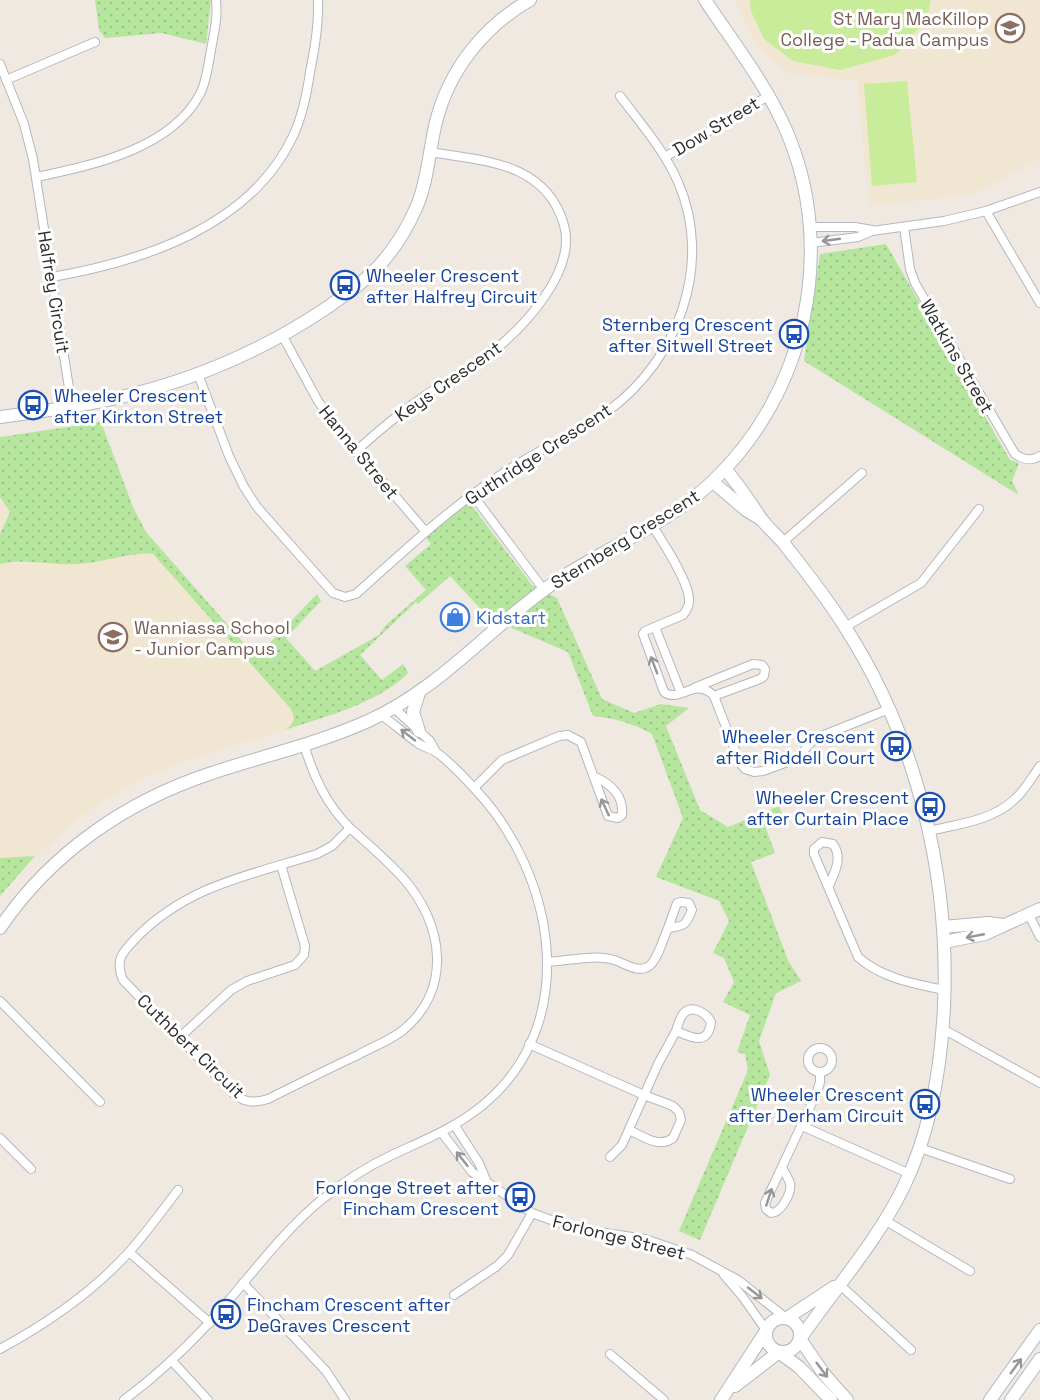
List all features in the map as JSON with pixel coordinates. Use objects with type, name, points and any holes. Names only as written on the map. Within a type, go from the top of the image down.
[{"type":"street","points":[[37,177],[73,170],[116,156],[157,138],[179,122],[191,108],[206,78],[216,26],[216,0]]},
{"type":"street","points":[[52,277],[111,264],[185,237],[226,214],[257,187],[288,146],[298,123],[316,44],[318,0]]},
{"type":"street","points":[[4,417],[126,396],[198,374],[248,353],[282,335],[349,292],[382,262],[409,224],[418,203],[442,102],[462,62],[491,28],[530,0]]},
{"type":"street","name":"Sternberg Crescent","points":[[0,928],[29,892],[62,857],[121,813],[156,794],[209,774],[335,735],[394,708],[419,693],[455,665],[544,590],[678,509],[713,482],[746,446],[781,388],[802,328],[810,286],[810,227],[799,169],[784,127],[768,96],[705,0]]},
{"type":"street","points":[[6,80],[95,42]]},
{"type":"street","name":"Halfrey Circuit","points":[[0,64],[24,124],[37,177],[72,407]]},
{"type":"street","name":"Guthridge Crescent","points":[[198,374],[233,467],[257,507],[333,593],[345,597],[356,594],[472,494],[513,466],[607,412],[640,382],[663,352],[686,297],[691,271],[692,244],[689,218],[682,193],[665,157],[620,96]]},
{"type":"street","name":"Dow Street","points":[[665,157],[768,96]]},
{"type":"street","name":"Keys Crescent","points":[[355,452],[408,408],[484,358],[514,333],[549,289],[560,269],[565,253],[566,237],[561,213],[552,199],[534,180],[501,164],[430,152]]},
{"type":"street","points":[[811,243],[986,211],[1040,192]]},
{"type":"street","points":[[986,211],[1040,303]]},
{"type":"street","points":[[810,227],[852,227],[872,231]]},
{"type":"street","name":"Watkins Street","points":[[904,227],[910,269],[915,283],[1010,444],[1020,458],[1031,460],[1040,456]]},
{"type":"street","name":"Hanna Street","points":[[282,335],[318,401],[355,452],[426,532]]},
{"type":"street","points":[[725,469],[752,502],[763,520],[816,584],[845,627],[888,709],[912,769],[929,831],[940,891],[945,990],[943,1029],[933,1102],[910,1174],[886,1221],[793,1350],[779,1352],[728,1397]]},
{"type":"street","points":[[783,542],[862,473]]},
{"type":"street","points":[[713,482],[746,510],[763,520]]},
{"type":"street","points":[[472,494],[544,590]]},
{"type":"street","points":[[845,627],[921,583],[979,509]]},
{"type":"street","points":[[652,525],[676,566],[689,597],[689,603],[683,615],[645,631],[643,637],[666,694],[675,696],[753,664],[762,665],[765,669],[764,676],[760,679],[714,696]]},
{"type":"street","points":[[655,627],[681,693]]},
{"type":"street","points":[[691,689],[704,689],[714,696],[740,763],[745,769],[754,772],[764,771],[793,760],[814,738],[888,709]]},
{"type":"street","points":[[419,693],[413,712],[419,731]]},
{"type":"street","points":[[124,1400],[172,1361],[210,1323],[276,1242],[328,1194],[375,1164],[442,1133],[484,1104],[504,1084],[529,1044],[541,1014],[546,993],[547,962],[540,907],[528,870],[512,837],[494,812],[474,788],[436,752],[430,741],[394,708]]},
{"type":"street","points":[[381,715],[420,745],[436,752]]},
{"type":"street","points":[[474,788],[502,759],[559,736],[568,735],[581,742],[608,816],[618,818],[622,815],[622,809],[614,788],[595,777]]},
{"type":"street","name":"Cuthbert Circuit","points":[[304,745],[317,782],[328,801],[351,828],[403,878],[417,896],[434,936],[438,966],[436,983],[421,1014],[392,1037],[268,1099],[256,1102],[240,1099],[123,980],[119,971],[119,961],[123,952],[152,922],[190,897],[222,883],[317,854],[332,846],[351,828]]},
{"type":"street","points":[[929,831],[977,820],[999,811],[1017,798],[1040,765]]},
{"type":"street","points":[[829,886],[838,864],[838,858],[833,844],[822,842],[814,849],[814,854],[858,957],[865,964],[899,979],[945,990]]},
{"type":"street","points":[[179,1038],[231,990],[247,981],[295,965],[304,955],[305,946],[281,865]]},
{"type":"street","points":[[944,942],[985,934],[1035,912],[1040,937]]},
{"type":"street","points":[[943,927],[988,923],[1003,925]]},
{"type":"street","points":[[547,962],[600,958],[612,959],[635,969],[642,969],[653,962],[668,928]]},
{"type":"street","points":[[0,1000],[100,1102]]},
{"type":"street","points":[[943,1029],[1040,1083]]},
{"type":"street","points":[[610,1157],[622,1145],[676,1031]]},
{"type":"street","points":[[529,1044],[673,1106],[679,1112],[681,1120],[674,1138],[664,1143],[658,1143],[629,1130]]},
{"type":"street","points":[[783,1169],[790,1188],[780,1210],[771,1213],[766,1209],[765,1203],[776,1178],[783,1169],[817,1092],[820,1072]]},
{"type":"street","name":"Forlonge Street","points":[[454,1126],[479,1163],[486,1180]]},
{"type":"street","points":[[802,1126],[910,1174]]},
{"type":"street","name":"Forlonge Street","points":[[442,1133],[472,1172],[532,1213],[573,1228],[645,1239],[679,1250],[738,1280],[787,1318]]},
{"type":"street","points":[[0,1138],[31,1169]]},
{"type":"street","points":[[920,1148],[1010,1179]]},
{"type":"street","points":[[0,1349],[32,1332],[77,1301],[129,1252],[178,1190]]},
{"type":"street","points":[[454,1295],[497,1266],[508,1255],[532,1213]]},
{"type":"street","points":[[886,1221],[970,1271]]},
{"type":"street","points":[[129,1252],[210,1323]]},
{"type":"street","name":"Forlonge Street","points":[[722,1273],[766,1330]]},
{"type":"street","points":[[243,1282],[326,1371],[345,1400]]},
{"type":"street","points":[[728,1397],[774,1320],[787,1318],[839,1284]]},
{"type":"street","points":[[839,1284],[911,1350]]},
{"type":"street","points":[[787,1318],[798,1326],[800,1339],[824,1374],[847,1400]]},
{"type":"street","points":[[766,1330],[768,1344],[807,1374],[831,1400]]},
{"type":"street","points":[[990,1400],[1040,1330]]},
{"type":"street","points":[[610,1354],[664,1400]]},
{"type":"street","points":[[1011,1400],[1040,1359]]},
{"type":"street","points":[[172,1361],[208,1400]]},
{"type":"shaded area","points":[[734,0],[1040,0],[1040,159],[969,195],[869,206],[857,80],[791,75],[760,50]]},
{"type":"shaded area","points":[[0,497],[10,512],[0,534]]},
{"type":"shaded area","name":"Wanniassa School - Junior Campus","points":[[146,553],[153,554],[291,709],[294,721],[285,730],[185,761],[148,776],[113,795],[80,817],[35,856],[0,858],[0,564],[78,564]]},
{"type":"green space","points":[[95,0],[211,0],[206,44],[162,33],[105,38],[99,30]]},
{"type":"green space","points":[[750,0],[931,0],[927,19],[895,55],[840,70],[793,61],[764,39],[751,11]]},
{"type":"green space","points":[[907,81],[917,182],[872,186],[864,84]]},
{"type":"green space","points":[[886,244],[1010,460],[1019,463],[1012,481],[1019,495],[804,361],[820,254]]},
{"type":"green space","points":[[101,422],[133,507],[146,532],[249,649],[256,652],[264,649],[317,594],[321,601],[286,638],[315,671],[379,635],[387,624],[426,590],[405,566],[431,544],[425,536],[469,502],[532,585],[557,598],[602,699],[634,713],[661,704],[689,708],[666,726],[700,810],[728,827],[779,806],[784,819],[765,826],[775,853],[751,862],[788,960],[801,981],[776,993],[759,1041],[770,1075],[700,1240],[679,1231],[748,1070],[745,1054],[737,1052],[750,1015],[723,1002],[734,982],[724,958],[713,953],[729,921],[719,901],[656,877],[683,818],[652,734],[624,722],[593,716],[568,652],[490,619],[450,576],[418,604],[416,602],[360,655],[382,680],[403,664],[408,673],[396,684],[367,701],[285,730],[293,721],[291,709],[153,554],[138,554],[79,564],[10,562],[0,564],[0,534],[10,512],[0,497],[0,437]]},
{"type":"green space","points":[[35,856],[0,896],[0,858]]},
{"type":"place","name":"St Mary MacKillop College - Padua Campus","points":[[1010,28]]},
{"type":"place","name":"Wheeler Crescent after Halfrey Circuit","points":[[345,285]]},
{"type":"place","name":"Sternberg Crescent after Sitwell Street","points":[[794,334]]},
{"type":"place","name":"Wheeler Crescent after Kirkton Street","points":[[33,405]]},
{"type":"place","name":"Kidstart","points":[[455,617]]},
{"type":"place","name":"Wanniassa School - Junior Campus","points":[[113,637]]},
{"type":"place","name":"Wheeler Crescent after Riddell Court","points":[[896,746]]},
{"type":"place","name":"Wheeler Crescent after Curtain Place","points":[[930,807]]},
{"type":"place","name":"Wheeler Crescent after Derham Circuit","points":[[925,1104]]},
{"type":"place","name":"Forlonge Street after Fincham Crescent","points":[[520,1197]]},
{"type":"place","name":"Fincham Crescent after DeGraves Crescent","points":[[226,1314]]}]
